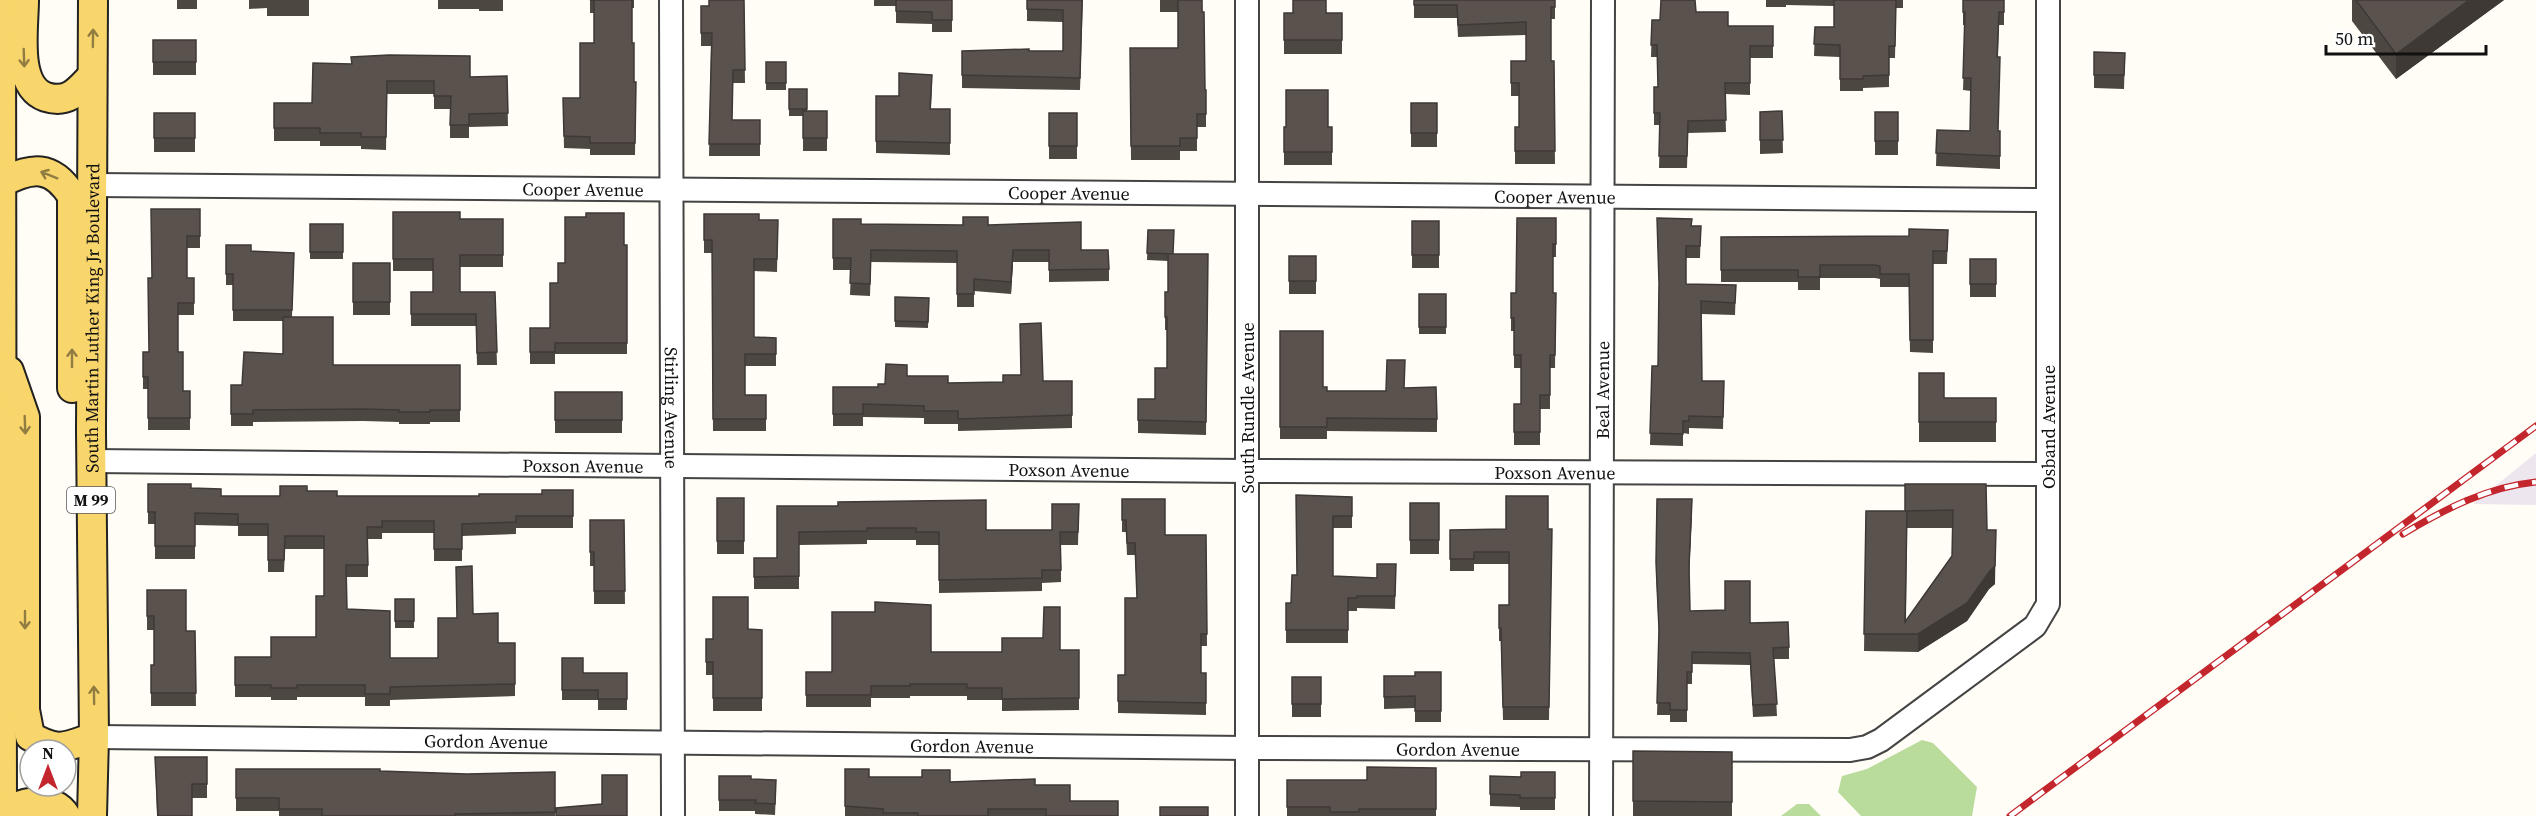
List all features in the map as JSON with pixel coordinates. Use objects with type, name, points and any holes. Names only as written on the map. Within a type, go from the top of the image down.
[{"type":"main road","points":[[1,0],[2,816]]},
{"type":"main road","points":[[24,0],[24,67],[29,85],[39,95],[54,100],[72,98],[92,76]]},
{"type":"main road","name":"South Martin Luther King Jr Boulevard","points":[[92,816],[94,737],[91,461],[93,0]]},
{"type":"main road","points":[[0,183],[22,172],[43,171],[63,181],[72,196],[72,512],[92,560]]},
{"type":"main road","points":[[1,349],[25,417],[25,710],[30,736],[48,747],[67,746],[94,737]]},
{"type":"main road","points":[[2,816],[10,808],[26,803],[43,802],[54,805],[66,816]]},
{"type":"street","name":"Stirling Avenue","points":[[671,0],[673,816]]},
{"type":"street","name":"South Rundle Avenue","points":[[1247,0],[1247,816]]},
{"type":"street","name":"Beal Avenue","points":[[1601,816],[1603,0]]},
{"type":"street","name":"Osband Avenue","points":[[1850,750],[1867,747],[1881,740],[2035,626],[2048,604],[2048,0]]},
{"type":"street","name":"Cooper Avenue","points":[[93,185],[2047,200]]},
{"type":"street","name":"Poxson Avenue","points":[[91,461],[1246,471],[2048,474]]},
{"type":"street","name":"Gordon Avenue","points":[[94,737],[1247,748],[1850,750]]},
{"type":"shaded area","points":[[2536,453],[2536,505],[2473,504]]},
{"type":"green space","points":[[1922,740],[1933,743],[1977,787],[1972,816],[1861,816],[1838,792],[1842,776],[1867,769]]},
{"type":"green space","points":[[1797,804],[1809,804],[1821,816],[1781,816]]},
{"type":"building","points":[[590,0],[632,0],[632,43],[634,43],[634,82],[636,82],[635,143],[590,143],[590,137],[564,136],[563,98],[580,98],[580,43],[594,43],[594,1]]},
{"type":"building","points":[[709,0],[744,0],[745,70],[733,70],[732,120],[760,120],[760,144],[709,144],[712,33],[701,33],[701,6],[709,6]]},
{"type":"building","points":[[896,0],[952,0],[952,20],[932,20],[932,12],[896,11]]},
{"type":"building","points":[[1027,0],[1082,0],[1080,78],[962,75],[962,51],[1029,49],[1029,51],[1063,51],[1063,10],[1027,9]]},
{"type":"building","points":[[1178,0],[1202,0],[1206,114],[1197,114],[1197,138],[1180,138],[1180,146],[1131,146],[1130,48],[1178,48]]},
{"type":"building","points":[[1293,0],[1326,0],[1326,13],[1342,13],[1342,40],[1284,40],[1284,13],[1293,13]]},
{"type":"building","points":[[1414,0],[1555,0],[1555,7],[1551,7],[1551,61],[1554,61],[1555,151],[1515,151],[1515,127],[1519,127],[1519,83],[1511,83],[1511,61],[1526,61],[1526,22],[1458,25],[1457,5],[1414,5]]},
{"type":"building","points":[[1661,0],[1695,0],[1696,12],[1728,12],[1728,26],[1773,26],[1773,46],[1750,46],[1750,83],[1725,83],[1726,120],[1688,121],[1687,156],[1659,156],[1660,113],[1654,113],[1654,87],[1658,87],[1657,45],[1651,45],[1652,20],[1660,20]]},
{"type":"building","points":[[1834,0],[1896,0],[1895,46],[1889,46],[1889,75],[1863,76],[1863,79],[1840,79],[1840,45],[1814,44],[1815,27],[1834,27]]},
{"type":"building","points":[[1963,0],[2004,0],[2004,12],[1999,12],[1997,57],[2000,57],[1998,131],[2000,131],[2000,156],[1936,153],[1937,130],[1970,131],[1971,78],[1963,78],[1965,12],[1963,12]]},
{"type":"building","points":[[2356,0],[2469,0],[2396,54]]},
{"type":"building","points":[[153,40],[196,40],[196,62],[153,62]]},
{"type":"building","points":[[2094,52],[2125,53],[2124,75],[2094,75]]},
{"type":"building","points":[[470,56],[470,77],[507,76],[508,113],[469,114],[469,125],[450,125],[451,96],[434,96],[434,81],[387,81],[386,137],[361,137],[361,133],[320,133],[320,128],[274,128],[274,103],[312,103],[313,63],[352,64],[351,57]]},
{"type":"building","points":[[766,62],[786,62],[786,83],[766,83]]},
{"type":"building","points":[[899,73],[932,75],[930,109],[950,109],[950,143],[876,141],[876,96],[899,96]]},
{"type":"building","points":[[789,89],[807,89],[807,109],[789,109]]},
{"type":"building","points":[[1286,90],[1328,90],[1328,127],[1332,127],[1332,152],[1284,152]]},
{"type":"building","points":[[1411,103],[1437,103],[1437,133],[1411,133]]},
{"type":"building","points":[[803,111],[827,111],[827,138],[803,138]]},
{"type":"building","points":[[1782,111],[1783,140],[1760,140],[1760,112]]},
{"type":"building","points":[[1875,112],[1898,112],[1898,141],[1875,141]]},
{"type":"building","points":[[154,113],[195,113],[195,138],[154,138]]},
{"type":"building","points":[[1049,113],[1077,113],[1077,146],[1049,146]]},
{"type":"building","points":[[151,209],[200,209],[200,236],[187,236],[187,278],[194,278],[194,303],[178,303],[178,352],[183,352],[183,391],[190,391],[190,418],[148,418],[148,377],[143,377],[143,352],[149,352],[148,278],[152,278]]},
{"type":"building","points":[[393,212],[460,212],[460,219],[503,219],[503,255],[460,255],[460,292],[495,292],[497,352],[477,353],[476,314],[411,314],[411,292],[433,292],[433,259],[393,259]]},
{"type":"building","points":[[586,213],[624,213],[624,245],[627,245],[627,343],[555,343],[555,352],[530,352],[530,328],[550,328],[550,283],[558,283],[558,263],[565,263],[565,217],[586,217]]},
{"type":"building","points":[[704,214],[759,214],[759,220],[778,220],[777,259],[754,259],[754,337],[776,338],[776,354],[745,354],[745,395],[766,395],[766,419],[713,419],[712,240],[704,240]]},
{"type":"building","points":[[963,217],[988,217],[988,225],[1081,222],[1081,250],[1108,250],[1109,269],[1049,270],[1049,250],[1013,250],[1011,282],[974,279],[974,294],[957,294],[957,251],[871,250],[870,284],[850,283],[851,258],[833,258],[833,219],[861,219],[861,224],[963,225]]},
{"type":"building","points":[[1517,218],[1556,218],[1556,244],[1553,244],[1553,293],[1556,293],[1555,355],[1550,355],[1550,395],[1540,395],[1540,432],[1514,432],[1514,404],[1521,404],[1521,355],[1514,355],[1514,318],[1511,318],[1511,293],[1516,293]]},
{"type":"building","points":[[1657,218],[1692,219],[1691,226],[1701,226],[1700,246],[1686,246],[1686,284],[1736,285],[1735,303],[1701,301],[1702,381],[1724,381],[1723,417],[1689,416],[1689,421],[1683,421],[1683,434],[1650,433],[1652,366],[1658,366]]},
{"type":"building","points":[[1412,221],[1439,221],[1439,255],[1412,255]]},
{"type":"building","points":[[310,224],[343,224],[343,252],[310,252]]},
{"type":"building","points":[[1909,229],[1948,230],[1947,251],[1933,251],[1933,340],[1910,340],[1909,274],[1880,274],[1880,266],[1875,265],[1820,265],[1820,277],[1798,277],[1798,270],[1721,270],[1721,237],[1909,236]]},
{"type":"building","points":[[1148,230],[1174,230],[1173,254],[1147,253]]},
{"type":"building","points":[[226,245],[251,245],[251,251],[294,253],[292,310],[233,310],[233,274],[226,274]]},
{"type":"building","points":[[1168,254],[1208,254],[1206,422],[1138,420],[1138,399],[1155,399],[1155,368],[1167,368],[1165,292],[1168,292]]},
{"type":"building","points":[[1289,256],[1316,256],[1316,281],[1289,281]]},
{"type":"building","points":[[1970,259],[1996,259],[1996,284],[1970,284]]},
{"type":"building","points":[[353,263],[390,263],[390,302],[353,302]]},
{"type":"building","points":[[1419,294],[1446,294],[1446,327],[1419,327]]},
{"type":"building","points":[[895,297],[929,298],[928,322],[895,321]]},
{"type":"building","points":[[283,317],[333,317],[333,365],[460,365],[460,410],[399,412],[399,410],[363,409],[253,410],[253,414],[231,414],[231,385],[242,385],[244,352],[283,354]]},
{"type":"building","points":[[1041,323],[1043,381],[1072,381],[1072,415],[958,419],[958,411],[924,411],[924,406],[863,404],[863,414],[833,414],[833,387],[878,387],[878,384],[885,384],[886,364],[907,365],[907,376],[948,376],[948,383],[1003,382],[1003,375],[1021,375],[1020,324]]},
{"type":"building","points":[[1280,331],[1323,331],[1323,387],[1327,387],[1327,391],[1386,391],[1387,360],[1405,360],[1404,388],[1436,387],[1437,419],[1327,418],[1327,427],[1280,427]]},
{"type":"building","points":[[1919,373],[1944,373],[1944,398],[1996,398],[1996,422],[1919,422]]},
{"type":"building","points":[[555,392],[622,392],[622,420],[555,420]]},
{"type":"building","points":[[148,484],[191,484],[191,488],[221,489],[221,496],[280,496],[280,486],[307,486],[307,491],[337,491],[337,496],[479,496],[479,494],[542,494],[542,490],[573,490],[573,516],[516,516],[516,522],[462,524],[462,549],[434,549],[434,521],[382,521],[382,527],[367,527],[368,565],[346,565],[347,609],[390,611],[390,658],[438,658],[438,618],[457,618],[456,567],[472,566],[473,614],[498,613],[498,643],[515,643],[515,684],[390,687],[390,694],[365,694],[365,685],[297,685],[297,688],[271,688],[271,685],[235,685],[235,657],[271,657],[271,637],[316,637],[316,596],[324,596],[324,536],[285,536],[284,560],[268,560],[268,524],[238,524],[238,514],[195,513],[195,546],[155,546],[155,512],[148,512]]},
{"type":"building","points":[[1905,484],[1986,484],[1987,530],[1996,530],[1995,566],[1967,603],[1918,634],[1864,634],[1866,511],[1905,511]],"holes":[[[1953,510],[1952,556],[1905,622],[1907,511],[1905,511]]]},
{"type":"building","points":[[1296,495],[1352,497],[1352,516],[1333,516],[1333,576],[1377,578],[1377,564],[1396,564],[1395,596],[1348,598],[1348,630],[1286,630],[1286,603],[1291,603],[1292,575],[1297,575]]},
{"type":"building","points":[[1506,496],[1548,496],[1548,529],[1552,529],[1549,707],[1503,707],[1499,605],[1509,605],[1509,552],[1474,552],[1474,559],[1450,559],[1450,530],[1506,529]]},
{"type":"building","points":[[717,498],[744,498],[744,541],[717,541]]},
{"type":"building","points":[[1122,499],[1165,499],[1165,535],[1206,535],[1207,634],[1201,634],[1201,673],[1206,673],[1206,703],[1118,701],[1118,675],[1125,675],[1125,598],[1137,598],[1135,543],[1127,543],[1126,520],[1122,520]]},
{"type":"building","points":[[1657,499],[1692,499],[1689,566],[1690,611],[1725,610],[1725,581],[1750,581],[1750,623],[1788,622],[1789,647],[1773,648],[1777,704],[1753,705],[1750,653],[1692,652],[1692,672],[1687,672],[1687,710],[1670,710],[1670,703],[1657,703],[1659,629],[1656,562]]},
{"type":"building","points":[[986,500],[986,530],[1052,530],[1052,504],[1079,504],[1078,532],[1060,532],[1061,570],[1042,570],[1042,578],[939,580],[939,532],[916,532],[916,528],[867,528],[867,531],[799,532],[799,576],[754,577],[754,558],[777,558],[777,506],[838,506],[838,502]]},
{"type":"building","points":[[1410,503],[1439,503],[1439,540],[1410,540]]},
{"type":"building","points":[[590,520],[624,520],[625,591],[594,591],[594,552],[590,552]]},
{"type":"building","points":[[147,590],[186,590],[186,631],[195,631],[196,693],[151,693],[151,665],[154,665],[154,616],[147,616]]},
{"type":"building","points":[[713,597],[748,597],[748,629],[762,630],[762,698],[713,698],[713,662],[706,662],[706,639],[713,639]]},
{"type":"building","points":[[395,599],[414,599],[414,621],[395,621]]},
{"type":"building","points":[[875,602],[931,605],[931,652],[1002,652],[1002,638],[1043,638],[1044,607],[1060,607],[1060,650],[1079,650],[1079,698],[1002,699],[1002,688],[967,688],[967,684],[871,686],[871,695],[806,695],[806,672],[832,672],[832,612],[875,612]]},
{"type":"building","points":[[562,658],[583,658],[583,673],[627,673],[627,699],[598,699],[598,690],[562,690]]},
{"type":"building","points":[[1415,672],[1441,672],[1441,711],[1415,711],[1415,696],[1384,697],[1384,676],[1415,676]]},
{"type":"building","points":[[1292,677],[1321,677],[1321,704],[1292,704]]},
{"type":"building","points":[[1633,751],[1732,752],[1732,802],[1633,801]]},
{"type":"building","points":[[155,757],[207,757],[207,784],[192,784],[192,816],[158,816]]},
{"type":"building","points":[[1367,767],[1436,768],[1436,809],[1359,809],[1359,812],[1330,812],[1330,807],[1287,807],[1287,780],[1367,780]]},
{"type":"building","points":[[236,769],[380,769],[380,771],[467,774],[555,772],[555,812],[455,814],[455,816],[322,816],[322,809],[279,809],[279,798],[236,798]]},
{"type":"building","points":[[845,769],[869,769],[869,777],[922,777],[922,770],[950,770],[950,782],[1035,779],[1035,785],[1070,785],[1070,801],[1118,801],[1118,816],[1046,816],[1046,809],[988,809],[988,816],[918,816],[918,813],[883,813],[883,809],[845,806]]},
{"type":"building","points":[[1521,772],[1555,772],[1555,798],[1520,798],[1520,795],[1490,794],[1490,776],[1521,777]]},
{"type":"building","points":[[602,775],[627,775],[627,816],[556,816],[556,808],[602,804]]},
{"type":"building","points":[[719,776],[751,776],[751,779],[776,780],[775,804],[755,803],[756,800],[719,800]]},
{"type":"building","points":[[1160,807],[1208,807],[1208,816],[1160,816]]},
{"type":"railway","points":[[2010,816],[2536,426]]},
{"type":"railway","points":[[2403,534],[2467,500],[2500,489],[2536,482]]}]
